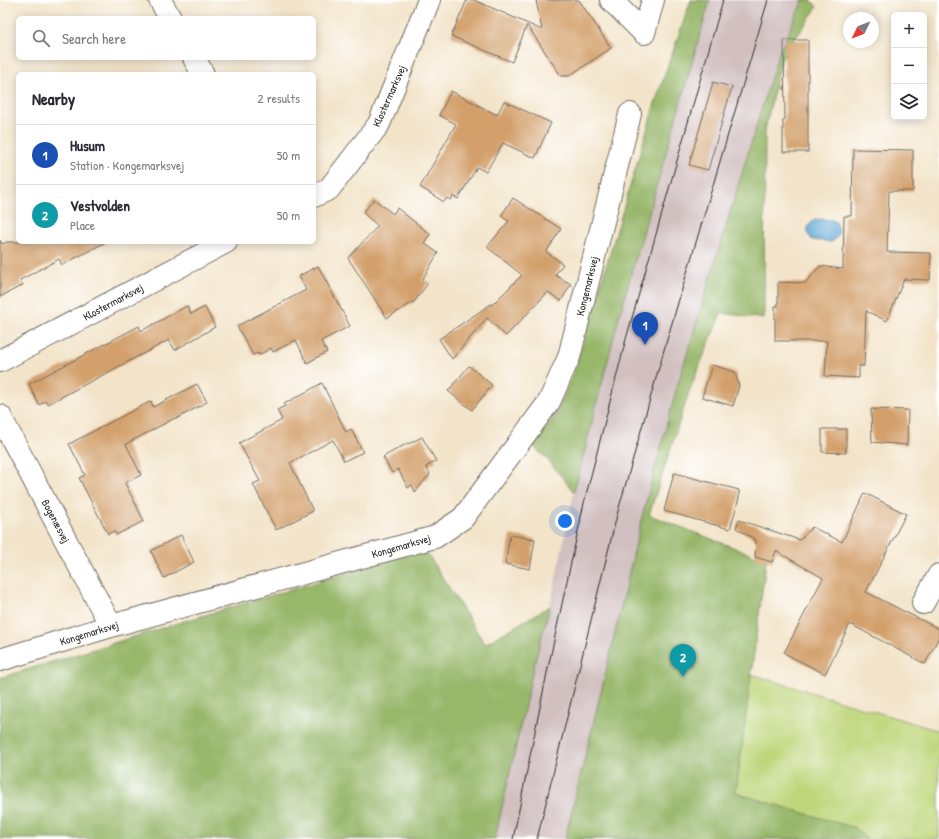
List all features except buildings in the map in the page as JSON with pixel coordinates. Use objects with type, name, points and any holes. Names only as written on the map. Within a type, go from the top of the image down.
[{"type":"street","points":[[160,0],[169,16]]},
{"type":"street","name":"Klostermarksvej","points":[[316,195],[329,189],[379,124],[430,0]]},
{"type":"street","points":[[611,0],[644,33],[653,0]]},
{"type":"street","points":[[195,60],[202,72]]},
{"type":"street","name":"Kongemarksvej","points":[[0,660],[111,626],[435,537],[464,518],[549,402],[569,357],[630,114]]},
{"type":"street","name":"Klostermarksvej","points":[[0,361],[222,244]]},
{"type":"street","name":"Bogenæsvej","points":[[0,416],[111,626]]},
{"type":"street","points":[[923,603],[939,575]]},
{"type":"shaded area","points":[[710,0],[803,0],[777,58],[676,390],[643,513],[565,839],[495,839],[534,665],[550,606],[574,492],[619,317]]},
{"type":"green space","points":[[691,0],[710,0],[619,317],[574,492],[548,460],[533,446],[556,415],[576,366],[656,100]]},
{"type":"green space","points":[[803,0],[811,0],[817,7],[781,60],[765,130],[764,319],[721,313],[689,392],[649,515],[766,560],[736,793],[855,828],[867,839],[565,839],[643,513],[676,390],[777,58]]},
{"type":"green space","points":[[649,515],[766,560],[751,674],[939,731],[939,839],[565,839],[604,680]]},
{"type":"green space","points":[[425,550],[485,644],[550,606],[534,665],[495,839],[0,839],[0,678],[185,621]]},
{"type":"water","points":[[819,219],[832,220],[836,222],[838,233],[837,237],[832,242],[812,240],[808,234],[808,226],[813,221]]},
{"type":"tram line","points":[[513,839],[584,503],[626,339],[723,0]]},
{"type":"tram line","points":[[537,839],[618,511],[664,350],[768,0]]},
{"type":"place","name":"Husum","points":[[645,345]]},
{"type":"place","name":"Vestvolden","points":[[683,677]]}]
